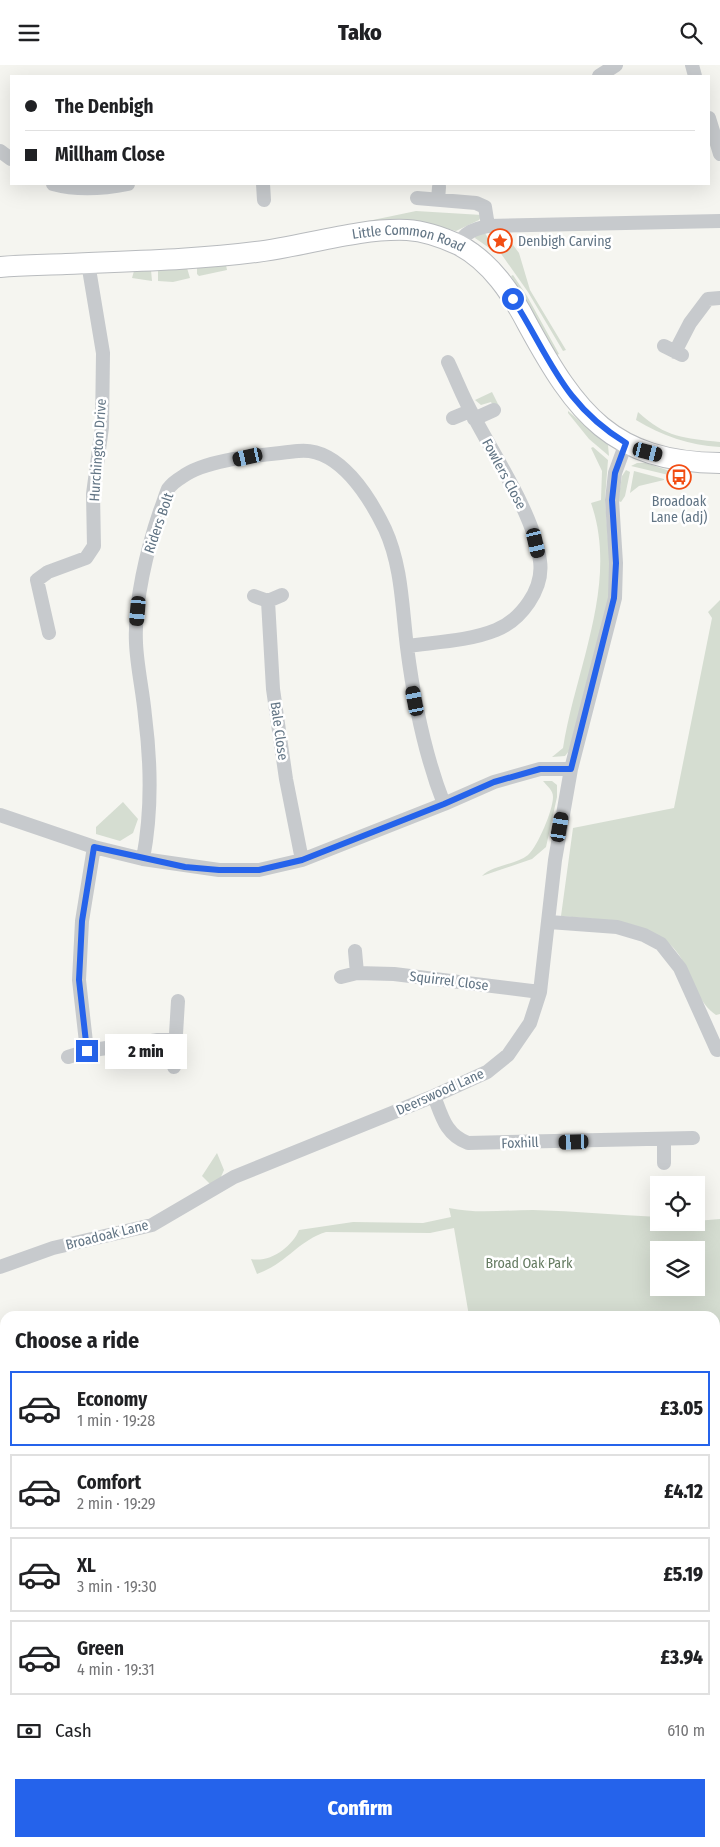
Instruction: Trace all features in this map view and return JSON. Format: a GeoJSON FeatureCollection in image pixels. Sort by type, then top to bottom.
{"type":"FeatureCollection","features":[{"type":"Feature","properties":{"kind":"highway","name":"Little Common Road"},"geometry":{"type":"LineString","coordinates":[[0,267],[173,260],[256,252],[381,231],[410,231],[431,235],[459,245],[481,260],[507,290],[562,384],[576,404],[593,420],[626,443],[648,452],[675,459],[720,463]]}},
{"type":"Feature","properties":{"kind":"street"},"geometry":{"type":"LineString","coordinates":[[601,75],[616,65]]}},
{"type":"Feature","properties":{"kind":"street"},"geometry":{"type":"LineString","coordinates":[[710,121],[720,154]]}},
{"type":"Feature","properties":{"kind":"street"},"geometry":{"type":"LineString","coordinates":[[58,185],[80,189],[105,189],[123,185]]}},
{"type":"Feature","properties":{"kind":"street"},"geometry":{"type":"LineString","coordinates":[[263,185],[264,200]]}},
{"type":"Feature","properties":{"kind":"street"},"geometry":{"type":"LineString","coordinates":[[416,198],[438,193],[476,203],[485,207],[488,226]]}},
{"type":"Feature","properties":{"kind":"street"},"geometry":{"type":"LineString","coordinates":[[459,245],[462,238],[475,229],[488,226],[720,221]]}},
{"type":"Feature","properties":{"kind":"street","name":"Hurchington Drive"},"geometry":{"type":"LineString","coordinates":[[49,633],[37,580],[48,572],[86,558],[94,546],[93,495],[102,427],[103,353],[88,263]]}},
{"type":"Feature","properties":{"kind":"street"},"geometry":{"type":"LineString","coordinates":[[674,351],[690,323],[708,299],[720,298]]}},
{"type":"Feature","properties":{"kind":"street","name":"Fowlers Close"},"geometry":{"type":"LineString","coordinates":[[407,646],[471,637],[497,630],[516,617],[533,596],[539,581],[541,562],[536,543],[517,495],[472,415],[448,362]]}},
{"type":"Feature","properties":{"kind":"street"},"geometry":{"type":"LineString","coordinates":[[453,418],[494,409]]}},
{"type":"Feature","properties":{"kind":"street"},"geometry":{"type":"LineString","coordinates":[[0,815],[94,847],[143,859],[219,870],[259,870],[302,860],[444,804],[494,782],[540,769],[571,769],[614,598],[616,563],[612,500],[615,473],[626,443]]}},
{"type":"Feature","properties":{"kind":"street","name":"Riders Bolt"},"geometry":{"type":"LineString","coordinates":[[143,859],[150,788],[146,718],[136,641],[143,574],[153,531],[168,489],[180,478],[194,469],[248,457],[309,449],[328,457],[343,469],[365,495],[386,530],[401,588],[412,687],[426,755],[444,804]]}},
{"type":"Feature","properties":{"kind":"street","name":"Bale Close"},"geometry":{"type":"LineString","coordinates":[[282,595],[261,599],[286,779],[302,860]]}},
{"type":"Feature","properties":{"kind":"street","name":"Deerswood Lane"},"geometry":{"type":"LineString","coordinates":[[234,1177],[434,1096],[487,1072],[508,1055],[530,1023],[540,992],[555,860],[571,769]]}},
{"type":"Feature","properties":{"kind":"street"},"geometry":{"type":"LineString","coordinates":[[87,1051],[79,980],[82,921],[94,847]]}},
{"type":"Feature","properties":{"kind":"street"},"geometry":{"type":"LineString","coordinates":[[549,922],[618,927],[644,935],[661,944],[680,968],[714,1025],[717,1050]]}},
{"type":"Feature","properties":{"kind":"street"},"geometry":{"type":"LineString","coordinates":[[355,951],[358,973]]}},
{"type":"Feature","properties":{"kind":"street","name":"Squirrel Close"},"geometry":{"type":"LineString","coordinates":[[341,977],[358,973],[394,974],[540,992]]}},
{"type":"Feature","properties":{"kind":"street"},"geometry":{"type":"LineString","coordinates":[[174,1067],[178,1001]]}},
{"type":"Feature","properties":{"kind":"street"},"geometry":{"type":"LineString","coordinates":[[68,1057],[87,1051],[158,1040],[177,1040]]}},
{"type":"Feature","properties":{"kind":"street","name":"Foxhill"},"geometry":{"type":"LineString","coordinates":[[434,1096],[448,1132],[468,1143],[693,1138]]}},
{"type":"Feature","properties":{"kind":"street"},"geometry":{"type":"LineString","coordinates":[[664,1139],[664,1163]]}},
{"type":"Feature","properties":{"kind":"street","name":"Broadoak Lane"},"geometry":{"type":"LineString","coordinates":[[0,1267],[53,1249],[152,1225],[234,1177]]}},
{"type":"Feature","properties":{"kind":"green space"},"geometry":{"type":"Polygon","coordinates":[[[416,211],[482,215],[479,220],[456,231],[433,225],[349,225],[416,211]]]}},
{"type":"Feature","properties":{"kind":"green space"},"geometry":{"type":"Polygon","coordinates":[[[485,233],[496,252],[475,238],[476,234],[485,233]]]}},
{"type":"Feature","properties":{"kind":"green space"},"geometry":{"type":"Polygon","coordinates":[[[504,233],[519,253],[530,290],[566,350],[563,351],[528,292],[489,234],[504,233]]]}},
{"type":"Feature","properties":{"kind":"green space"},"geometry":{"type":"Polygon","coordinates":[[[226,265],[227,270],[199,276],[197,274],[197,268],[226,265]]]}},
{"type":"Feature","properties":{"kind":"green space"},"geometry":{"type":"Polygon","coordinates":[[[187,268],[190,278],[173,282],[158,281],[158,270],[187,268]]]}},
{"type":"Feature","properties":{"kind":"green space"},"geometry":{"type":"Polygon","coordinates":[[[151,270],[152,281],[132,278],[134,271],[151,270]]]}},
{"type":"Feature","properties":{"kind":"green space"},"geometry":{"type":"Polygon","coordinates":[[[513,275],[527,296],[559,354],[557,355],[511,276],[513,275]]]}},
{"type":"Feature","properties":{"kind":"green space"},"geometry":{"type":"Polygon","coordinates":[[[492,392],[501,410],[496,411],[491,402],[481,405],[475,400],[492,392]]]}},
{"type":"Feature","properties":{"kind":"green space"},"geometry":{"type":"Polygon","coordinates":[[[568,411],[608,445],[609,456],[589,439],[568,411]]]}},
{"type":"Feature","properties":{"kind":"green space"},"geometry":{"type":"Polygon","coordinates":[[[638,412],[648,421],[667,432],[686,438],[720,442],[720,447],[686,442],[656,431],[636,420],[638,412]]]}},
{"type":"Feature","properties":{"kind":"green space"},"geometry":{"type":"Polygon","coordinates":[[[593,447],[608,460],[605,499],[610,565],[609,596],[569,751],[565,756],[552,757],[563,748],[598,594],[600,564],[598,533],[591,503],[601,500],[602,471],[591,448],[593,447]]]}},
{"type":"Feature","properties":{"kind":"green space"},"geometry":{"type":"Polygon","coordinates":[[[637,463],[646,463],[679,474],[677,477],[631,466],[637,463]]]}},
{"type":"Feature","properties":{"kind":"green space"},"geometry":{"type":"Polygon","coordinates":[[[626,470],[630,472],[625,496],[621,502],[618,501],[622,476],[626,470]]]}},
{"type":"Feature","properties":{"kind":"green space"},"geometry":{"type":"Polygon","coordinates":[[[634,471],[664,480],[639,486],[630,493],[634,471]]]}},
{"type":"Feature","properties":{"kind":"green space"},"geometry":{"type":"Polygon","coordinates":[[[720,600],[720,1014],[716,1015],[702,999],[676,951],[664,939],[633,925],[615,921],[561,916],[573,828],[674,808],[712,618],[708,612],[720,600]]]}},
{"type":"Feature","properties":{"kind":"green space"},"geometry":{"type":"Polygon","coordinates":[[[543,781],[552,781],[557,785],[557,797],[546,847],[532,859],[482,876],[492,869],[523,858],[528,855],[536,844],[548,819],[553,797],[551,790],[543,781]]]}},
{"type":"Feature","properties":{"kind":"green space"},"geometry":{"type":"Polygon","coordinates":[[[123,802],[138,819],[133,833],[120,841],[96,834],[96,827],[123,802]]]}},
{"type":"Feature","properties":{"kind":"green space"},"geometry":{"type":"Polygon","coordinates":[[[217,1153],[224,1170],[220,1179],[210,1184],[202,1176],[217,1153]]]}},
{"type":"Feature","properties":{"kind":"green space","name":"Broad Oak Park"},"geometry":{"type":"Polygon","coordinates":[[[449,1208],[470,1211],[533,1210],[650,1217],[650,1231],[705,1231],[705,1220],[720,1219],[720,1311],[468,1311],[454,1228],[430,1233],[326,1232],[308,1241],[267,1270],[257,1274],[251,1259],[266,1259],[280,1252],[286,1248],[299,1230],[353,1222],[423,1223],[451,1217],[449,1208]]]}},
{"type":"Feature","properties":{"kind":"place","name":"Denbigh Carving"},"geometry":{"type":"Point","coordinates":[500,241]}},
{"type":"Feature","properties":{"kind":"place","name":"Broadoak Lane (adj)"},"geometry":{"type":"Point","coordinates":[679,477]}},
{"type":"Feature","properties":{"kind":"route"},"geometry":{"type":"LineString","coordinates":[[87,1051],[79,980],[82,921],[94,847],[185,867],[219,870],[259,870],[302,860],[444,804],[494,782],[540,769],[571,769],[614,598],[616,563],[612,500],[615,473],[626,443],[593,420],[576,404],[548,361],[513,299]]}}]}
